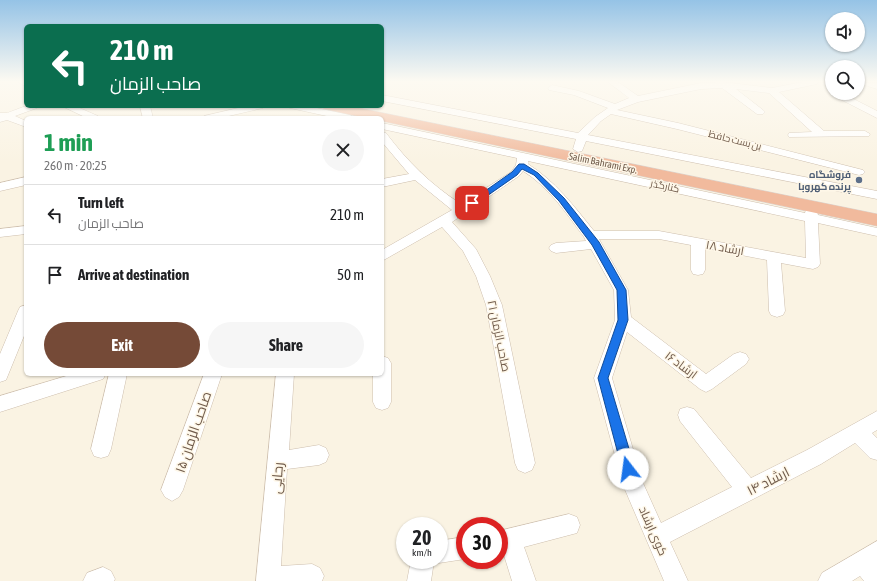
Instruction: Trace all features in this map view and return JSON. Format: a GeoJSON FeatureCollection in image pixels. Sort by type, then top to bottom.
{"type":"FeatureCollection","features":[{"type":"Feature","properties":{"kind":"highway","name":"Salim Bahrami Exp."},"geometry":{"type":"LineString","coordinates":[[388,109],[580,143],[877,209]]}},
{"type":"Feature","properties":{"kind":"highway","name":"Salim Bahrami Exp."},"geometry":{"type":"LineString","coordinates":[[333,113],[350,116]]}},
{"type":"Feature","properties":{"kind":"highway","name":"Salim Bahrami Exp."},"geometry":{"type":"LineString","coordinates":[[384,122],[488,140],[614,166],[812,212],[877,220]]}},
{"type":"Feature","properties":{"kind":"street"},"geometry":{"type":"LineString","coordinates":[[2,116],[24,109]]}},
{"type":"Feature","properties":{"kind":"street"},"geometry":{"type":"LineString","coordinates":[[75,109],[91,116]]}},
{"type":"Feature","properties":{"kind":"street"},"geometry":{"type":"LineString","coordinates":[[80,111],[84,109]]}},
{"type":"Feature","properties":{"kind":"street"},"geometry":{"type":"LineString","coordinates":[[216,111],[233,109]]}},
{"type":"Feature","properties":{"kind":"street"},"geometry":{"type":"LineString","coordinates":[[311,109],[343,116]]}},
{"type":"Feature","properties":{"kind":"street"},"geometry":{"type":"LineString","coordinates":[[431,109],[580,143],[877,195]]}},
{"type":"Feature","properties":{"kind":"street"},"geometry":{"type":"LineString","coordinates":[[580,143],[598,119],[613,109]]}},
{"type":"Feature","properties":{"kind":"street","name":"بن بست حافظ"},"geometry":{"type":"LineString","coordinates":[[613,109],[859,172]]}},
{"type":"Feature","properties":{"kind":"street"},"geometry":{"type":"LineString","coordinates":[[756,109],[760,112]]}},
{"type":"Feature","properties":{"kind":"street"},"geometry":{"type":"LineString","coordinates":[[793,109],[822,134]]}},
{"type":"Feature","properties":{"kind":"street"},"geometry":{"type":"LineString","coordinates":[[866,109],[877,115]]}},
{"type":"Feature","properties":{"kind":"street"},"geometry":{"type":"LineString","coordinates":[[2,116],[24,123]]}},
{"type":"Feature","properties":{"kind":"street","name":"کنارگذر"},"geometry":{"type":"LineString","coordinates":[[384,126],[522,160],[585,169],[812,212],[877,232]]}},
{"type":"Feature","properties":{"kind":"street"},"geometry":{"type":"LineString","coordinates":[[793,135],[865,134]]}},
{"type":"Feature","properties":{"kind":"street"},"geometry":{"type":"LineString","coordinates":[[384,253],[444,221],[515,174],[522,160],[488,140]]}},
{"type":"Feature","properties":{"kind":"street"},"geometry":{"type":"LineString","coordinates":[[384,142],[387,152],[418,176],[440,197],[461,210]]}},
{"type":"Feature","properties":{"kind":"street","name":"کوی ارشاد"},"geometry":{"type":"LineString","coordinates":[[522,160],[562,199],[593,240],[621,290],[623,320],[603,378],[633,484],[676,581]]}},
{"type":"Feature","properties":{"kind":"street"},"geometry":{"type":"LineString","coordinates":[[585,169],[614,166]]}},
{"type":"Feature","properties":{"kind":"street"},"geometry":{"type":"LineString","coordinates":[[384,183],[418,176]]}},
{"type":"Feature","properties":{"kind":"street"},"geometry":{"type":"LineString","coordinates":[[0,187],[24,181]]}},
{"type":"Feature","properties":{"kind":"street","name":"ارشاد ۱۸"},"geometry":{"type":"LineString","coordinates":[[556,248],[593,240],[659,235],[813,264],[812,212]]}},
{"type":"Feature","properties":{"kind":"street","name":"صاحب الزمان ۲۱"},"geometry":{"type":"LineString","coordinates":[[444,221],[469,249],[483,276],[494,305],[525,463]]}},
{"type":"Feature","properties":{"kind":"street"},"geometry":{"type":"LineString","coordinates":[[0,233],[24,230]]}},
{"type":"Feature","properties":{"kind":"street"},"geometry":{"type":"LineString","coordinates":[[698,243],[698,270]]}},
{"type":"Feature","properties":{"kind":"street"},"geometry":{"type":"LineString","coordinates":[[774,256],[777,310]]}},
{"type":"Feature","properties":{"kind":"street"},"geometry":{"type":"LineString","coordinates":[[0,375],[24,316]]}},
{"type":"Feature","properties":{"kind":"street","name":"ارشاد ۱۶"},"geometry":{"type":"LineString","coordinates":[[623,320],[706,384],[740,359]]}},
{"type":"Feature","properties":{"kind":"street"},"geometry":{"type":"LineString","coordinates":[[0,404],[91,376]]}},
{"type":"Feature","properties":{"kind":"street"},"geometry":{"type":"LineString","coordinates":[[101,449],[118,376]]}},
{"type":"Feature","properties":{"kind":"street","name":"صاحب الزمان ۱۵"},"geometry":{"type":"LineString","coordinates":[[172,490],[212,376]]}},
{"type":"Feature","properties":{"kind":"street","name":"رجایی"},"geometry":{"type":"LineString","coordinates":[[269,580],[285,376]]}},
{"type":"Feature","properties":{"kind":"street"},"geometry":{"type":"LineString","coordinates":[[382,376],[382,402]]}},
{"type":"Feature","properties":{"kind":"street"},"geometry":{"type":"LineString","coordinates":[[687,415],[748,491]]}},
{"type":"Feature","properties":{"kind":"street","name":"ارشاد ۱۴"},"geometry":{"type":"LineString","coordinates":[[656,537],[814,457],[877,420]]}},
{"type":"Feature","properties":{"kind":"street"},"geometry":{"type":"LineString","coordinates":[[856,432],[877,451]]}},
{"type":"Feature","properties":{"kind":"street"},"geometry":{"type":"LineString","coordinates":[[278,461],[320,455]]}},
{"type":"Feature","properties":{"kind":"street"},"geometry":{"type":"LineString","coordinates":[[508,541],[569,525]]}},
{"type":"Feature","properties":{"kind":"street"},"geometry":{"type":"LineString","coordinates":[[508,550],[524,581]]}},
{"type":"Feature","properties":{"kind":"street"},"geometry":{"type":"LineString","coordinates":[[830,581],[872,564]]}},
{"type":"Feature","properties":{"kind":"street"},"geometry":{"type":"LineString","coordinates":[[419,581],[421,569]]}},
{"type":"Feature","properties":{"kind":"street"},"geometry":{"type":"LineString","coordinates":[[269,580],[312,576]]}},
{"type":"Feature","properties":{"kind":"place","name":"فروشگاه پرنده کهروبا"},"geometry":{"type":"Point","coordinates":[859,180]}},
{"type":"Feature","properties":{"kind":"route"},"geometry":{"type":"LineString","coordinates":[[472,203],[515,174],[522,165],[548,184],[562,199],[596,244],[621,290],[623,320],[603,378],[628,469]]}}]}
